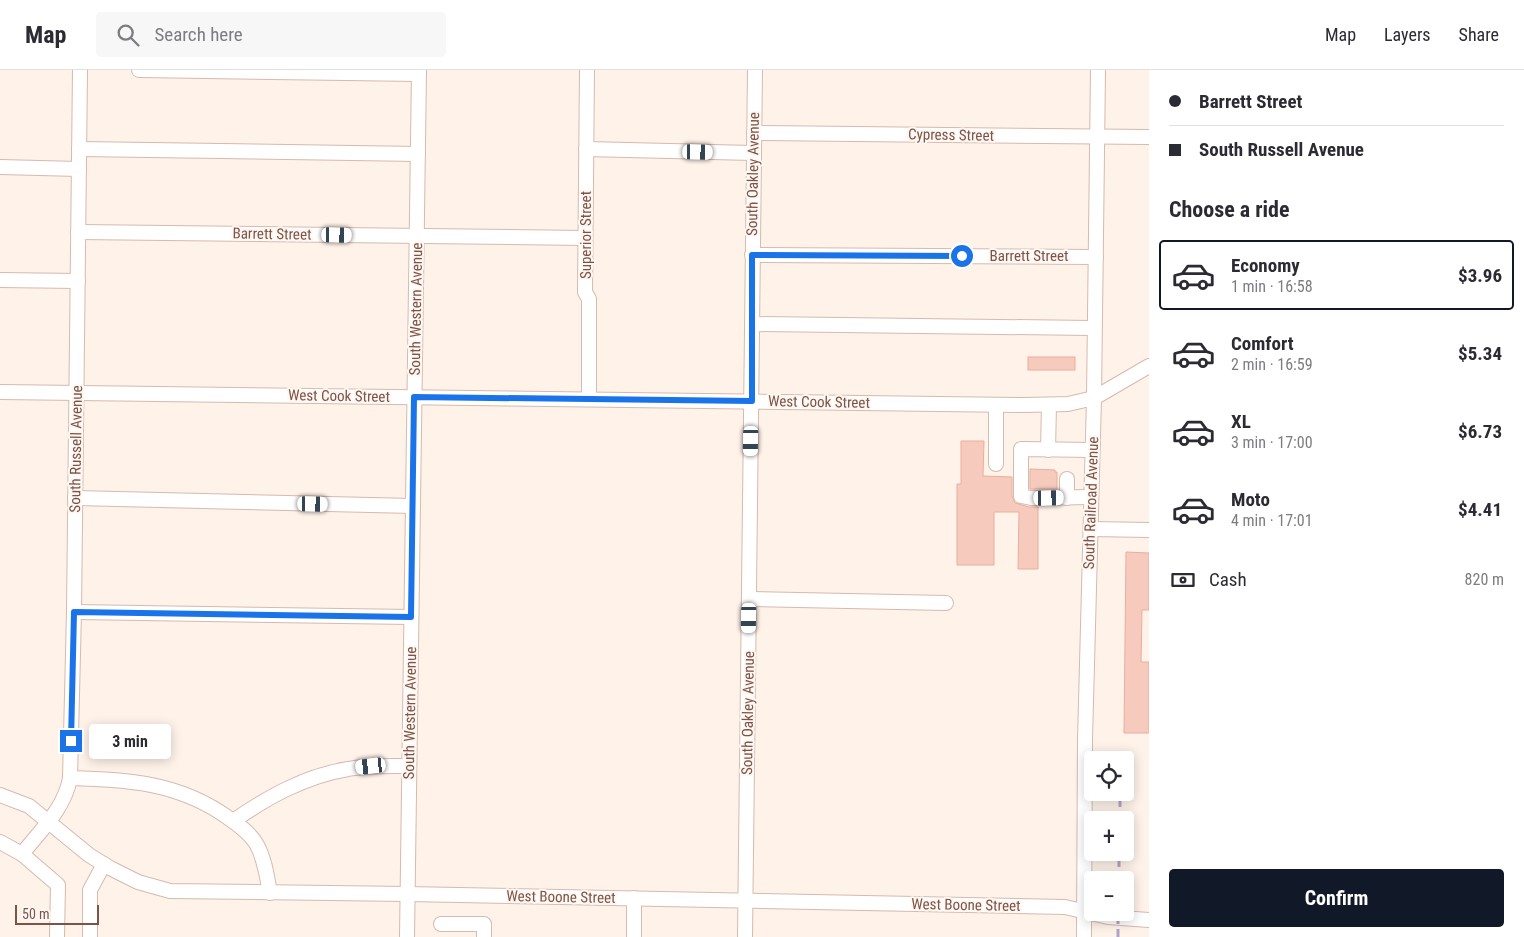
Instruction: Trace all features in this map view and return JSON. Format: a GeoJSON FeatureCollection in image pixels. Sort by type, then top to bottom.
{"type":"FeatureCollection","features":[{"type":"Feature","properties":{"kind":"street","name":"South Russell Avenue"},"geometry":{"type":"LineString","coordinates":[[22,854],[49,822],[64,799],[70,778],[74,612],[80,70]]}},
{"type":"Feature","properties":{"kind":"street"},"geometry":{"type":"LineString","coordinates":[[139,70],[419,72]]}},
{"type":"Feature","properties":{"kind":"street","name":"Superior Street"},"geometry":{"type":"LineString","coordinates":[[587,70],[586,292],[588,299],[589,399]]}},
{"type":"Feature","properties":{"kind":"street","name":"South Oakley Avenue"},"geometry":{"type":"LineString","coordinates":[[745,937],[755,70]]}},
{"type":"Feature","properties":{"kind":"street","name":"South Railroad Avenue"},"geometry":{"type":"LineString","coordinates":[[1084,871],[1085,730],[1094,398],[1098,70]]}},
{"type":"Feature","properties":{"kind":"street","name":"South Western Avenue"},"geometry":{"type":"LineString","coordinates":[[407,937],[419,72]]}},
{"type":"Feature","properties":{"kind":"street","name":"Cypress Street"},"geometry":{"type":"LineString","coordinates":[[754,133],[1149,137]]}},
{"type":"Feature","properties":{"kind":"street"},"geometry":{"type":"LineString","coordinates":[[79,150],[418,154]]}},
{"type":"Feature","properties":{"kind":"street"},"geometry":{"type":"LineString","coordinates":[[586,150],[753,153]]}},
{"type":"Feature","properties":{"kind":"street"},"geometry":{"type":"LineString","coordinates":[[0,168],[79,169]]}},
{"type":"Feature","properties":{"kind":"street","name":"Barrett Street"},"geometry":{"type":"LineString","coordinates":[[78,232],[586,238]]}},
{"type":"Feature","properties":{"kind":"street","name":"Barrett Street"},"geometry":{"type":"LineString","coordinates":[[752,255],[1096,257]]}},
{"type":"Feature","properties":{"kind":"street"},"geometry":{"type":"LineString","coordinates":[[0,280],[78,281]]}},
{"type":"Feature","properties":{"kind":"street"},"geometry":{"type":"LineString","coordinates":[[752,324],[1091,328]]}},
{"type":"Feature","properties":{"kind":"street","name":"West Cook Street"},"geometry":{"type":"LineString","coordinates":[[0,392],[1049,405],[1068,404],[1094,398],[1149,366]]}},
{"type":"Feature","properties":{"kind":"street"},"geometry":{"type":"LineString","coordinates":[[996,405],[996,464]]}},
{"type":"Feature","properties":{"kind":"street"},"geometry":{"type":"LineString","coordinates":[[1048,450],[1049,405]]}},
{"type":"Feature","properties":{"kind":"street"},"geometry":{"type":"LineString","coordinates":[[1091,497],[1031,498],[1021,496],[1021,449],[1092,450]]}},
{"type":"Feature","properties":{"kind":"street"},"geometry":{"type":"LineString","coordinates":[[1067,479],[1067,498]]}},
{"type":"Feature","properties":{"kind":"street"},"geometry":{"type":"LineString","coordinates":[[75,498],[413,506]]}},
{"type":"Feature","properties":{"kind":"street"},"geometry":{"type":"LineString","coordinates":[[1090,530],[1149,530]]}},
{"type":"Feature","properties":{"kind":"street"},"geometry":{"type":"LineString","coordinates":[[749,599],[946,603]]}},
{"type":"Feature","properties":{"kind":"street"},"geometry":{"type":"LineString","coordinates":[[74,612],[411,617]]}},
{"type":"Feature","properties":{"kind":"street"},"geometry":{"type":"LineString","coordinates":[[233,821],[288,787],[328,773],[348,768],[371,766],[409,766]]}},
{"type":"Feature","properties":{"kind":"street"},"geometry":{"type":"LineString","coordinates":[[70,778],[135,782],[168,788],[206,804],[248,833],[261,853],[270,893]]}},
{"type":"Feature","properties":{"kind":"street","name":"West Boone Street"},"geometry":{"type":"LineString","coordinates":[[0,795],[29,806],[89,855],[104,864],[138,882],[170,891],[1065,907],[1084,912]]}},
{"type":"Feature","properties":{"kind":"street"},"geometry":{"type":"LineString","coordinates":[[0,842],[22,854],[58,885],[57,937]]}},
{"type":"Feature","properties":{"kind":"street"},"geometry":{"type":"LineString","coordinates":[[90,937],[90,890],[104,864]]}},
{"type":"Feature","properties":{"kind":"street"},"geometry":{"type":"LineString","coordinates":[[634,898],[634,937]]}},
{"type":"Feature","properties":{"kind":"street","name":"West Boone Street"},"geometry":{"type":"LineString","coordinates":[[1134,919],[1149,920]]}},
{"type":"Feature","properties":{"kind":"street","name":"South Railroad Avenue"},"geometry":{"type":"LineString","coordinates":[[1084,921],[1084,937]]}},
{"type":"Feature","properties":{"kind":"street"},"geometry":{"type":"LineString","coordinates":[[442,924],[484,924],[484,937]]}},
{"type":"Feature","properties":{"kind":"building"},"geometry":{"type":"Polygon","coordinates":[[[1028,357],[1075,357],[1075,370],[1028,370],[1028,357]]]}},
{"type":"Feature","properties":{"kind":"building"},"geometry":{"type":"Polygon","coordinates":[[[961,441],[984,441],[983,476],[1012,477],[1012,496],[1015,503],[1029,507],[1038,507],[1038,569],[1018,569],[1019,512],[994,512],[994,565],[957,565],[957,484],[961,484],[961,441]]]}},
{"type":"Feature","properties":{"kind":"building"},"geometry":{"type":"Polygon","coordinates":[[[1030,469],[1055,470],[1057,472],[1057,489],[1030,489],[1030,469]]]}},
{"type":"Feature","properties":{"kind":"building"},"geometry":{"type":"Polygon","coordinates":[[[1126,552],[1149,553],[1149,610],[1142,610],[1141,662],[1149,662],[1149,733],[1124,733],[1126,552]]]}},
{"type":"Feature","properties":{"kind":"railway"},"geometry":{"type":"LineString","coordinates":[[1120,801],[1120,811]]}},
{"type":"Feature","properties":{"kind":"railway"},"geometry":{"type":"LineString","coordinates":[[1119,861],[1119,871]]}},
{"type":"Feature","properties":{"kind":"railway"},"geometry":{"type":"LineString","coordinates":[[1118,921],[1118,937]]}},
{"type":"Feature","properties":{"kind":"route"},"geometry":{"type":"LineString","coordinates":[[71,741],[74,612],[411,617],[414,397],[752,401],[752,255],[962,256]]}}]}
